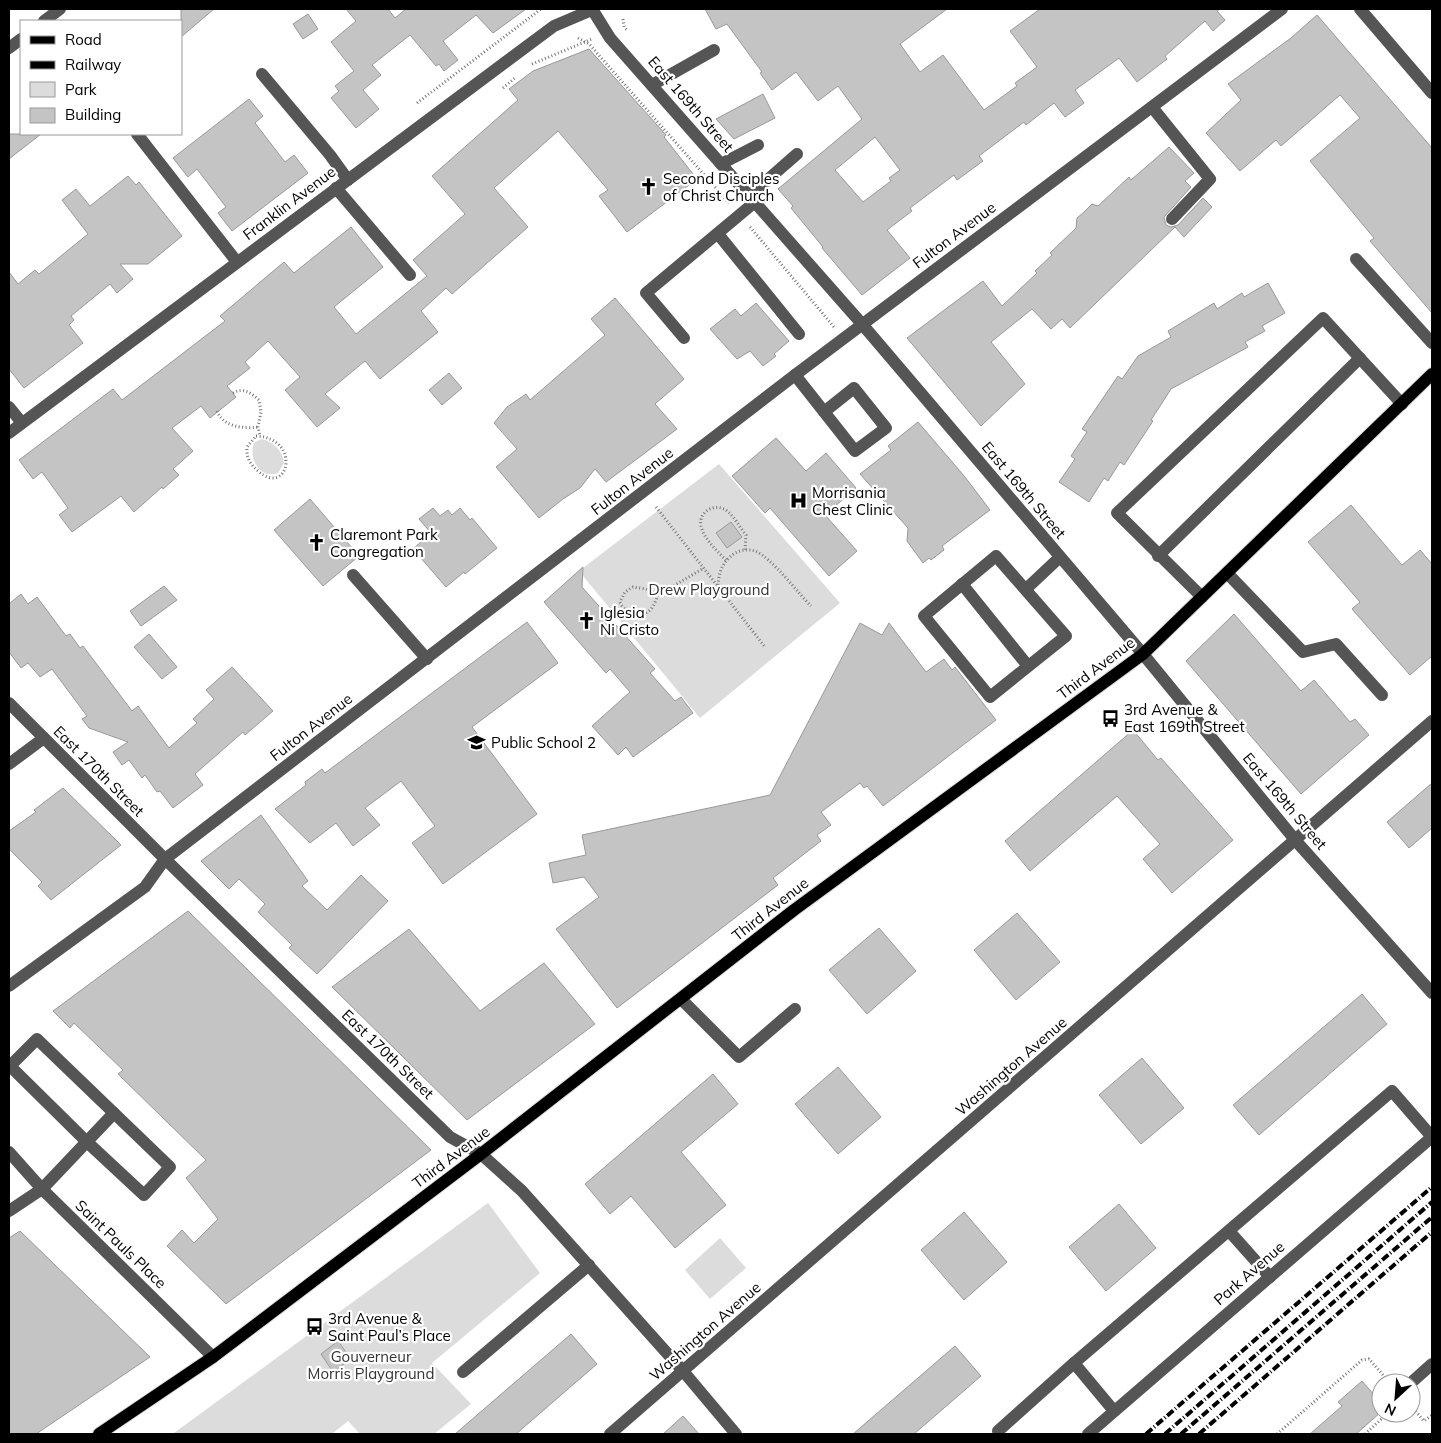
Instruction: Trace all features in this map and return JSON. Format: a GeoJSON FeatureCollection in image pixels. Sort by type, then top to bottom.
{"type":"FeatureCollection","features":[{"type":"Feature","properties":{"kind":"main road","name":"Third Avenue"},"geometry":{"type":"LineString","coordinates":[[99,1434],[213,1357],[481,1154],[794,910],[1142,654],[1432,374]]}},
{"type":"Feature","properties":{"kind":"street"},"geometry":{"type":"LineString","coordinates":[[45,20],[60,9]]}},
{"type":"Feature","properties":{"kind":"street","name":"East 169th Street"},"geometry":{"type":"LineString","coordinates":[[593,9],[610,38],[862,324],[1142,654],[1296,841],[1432,993]]}},
{"type":"Feature","properties":{"kind":"street","name":"Franklin Avenue"},"geometry":{"type":"LineString","coordinates":[[9,433],[554,26],[593,9]]}},
{"type":"Feature","properties":{"kind":"street","name":"Fulton Avenue"},"geometry":{"type":"LineString","coordinates":[[9,986],[145,887],[166,859],[795,375],[1282,9]]}},
{"type":"Feature","properties":{"kind":"street"},"geometry":{"type":"LineString","coordinates":[[1360,9],[1432,93]]}},
{"type":"Feature","properties":{"kind":"street"},"geometry":{"type":"LineString","coordinates":[[9,48],[20,40]]}},
{"type":"Feature","properties":{"kind":"street"},"geometry":{"type":"LineString","coordinates":[[652,85],[714,50]]}},
{"type":"Feature","properties":{"kind":"street"},"geometry":{"type":"LineString","coordinates":[[262,74],[330,155],[348,180]]}},
{"type":"Feature","properties":{"kind":"street"},"geometry":{"type":"LineString","coordinates":[[1152,107],[1210,179],[1172,219]]}},
{"type":"Feature","properties":{"kind":"street"},"geometry":{"type":"LineString","coordinates":[[138,135],[238,262]]}},
{"type":"Feature","properties":{"kind":"street"},"geometry":{"type":"LineString","coordinates":[[721,164],[758,145]]}},
{"type":"Feature","properties":{"kind":"street"},"geometry":{"type":"LineString","coordinates":[[684,338],[646,293],[740,215],[752,199],[797,154]]}},
{"type":"Feature","properties":{"kind":"street"},"geometry":{"type":"LineString","coordinates":[[336,188],[410,275]]}},
{"type":"Feature","properties":{"kind":"street"},"geometry":{"type":"LineString","coordinates":[[718,234],[799,334]]}},
{"type":"Feature","properties":{"kind":"street"},"geometry":{"type":"LineString","coordinates":[[1356,259],[1432,343]]}},
{"type":"Feature","properties":{"kind":"street"},"geometry":{"type":"LineString","coordinates":[[1202,597],[1158,556],[1117,513],[1322,318],[1402,404]]}},
{"type":"Feature","properties":{"kind":"street"},"geometry":{"type":"LineString","coordinates":[[1158,556],[1360,358]]}},
{"type":"Feature","properties":{"kind":"street"},"geometry":{"type":"LineString","coordinates":[[795,375],[824,412],[855,450],[886,428],[854,388],[824,412]]}},
{"type":"Feature","properties":{"kind":"street"},"geometry":{"type":"LineString","coordinates":[[9,407],[22,423]]}},
{"type":"Feature","properties":{"kind":"street"},"geometry":{"type":"LineString","coordinates":[[996,556],[1026,589],[1066,636],[990,697],[924,616],[996,556]]}},
{"type":"Feature","properties":{"kind":"street"},"geometry":{"type":"LineString","coordinates":[[1026,589],[1060,558]]}},
{"type":"Feature","properties":{"kind":"street"},"geometry":{"type":"LineString","coordinates":[[1227,573],[1303,652],[1336,644],[1382,695]]}},
{"type":"Feature","properties":{"kind":"street"},"geometry":{"type":"LineString","coordinates":[[353,575],[427,659]]}},
{"type":"Feature","properties":{"kind":"street"},"geometry":{"type":"LineString","coordinates":[[962,584],[1028,666]]}},
{"type":"Feature","properties":{"kind":"street","name":"East 170th Street"},"geometry":{"type":"LineString","coordinates":[[9,704],[450,1137],[481,1154],[522,1191],[683,1371],[736,1434]]}},
{"type":"Feature","properties":{"kind":"street","name":"Washington Avenue"},"geometry":{"type":"LineString","coordinates":[[610,1434],[1296,841],[1432,721]]}},
{"type":"Feature","properties":{"kind":"street"},"geometry":{"type":"LineString","coordinates":[[9,764],[44,738]]}},
{"type":"Feature","properties":{"kind":"street"},"geometry":{"type":"LineString","coordinates":[[681,999],[739,1056],[794,1009]]}},
{"type":"Feature","properties":{"kind":"street"},"geometry":{"type":"LineString","coordinates":[[37,1039],[170,1167],[144,1195],[87,1142],[10,1066],[37,1039]]}},
{"type":"Feature","properties":{"kind":"street"},"geometry":{"type":"LineString","coordinates":[[998,1431],[1074,1363],[1392,1091],[1432,1137]]}},
{"type":"Feature","properties":{"kind":"street"},"geometry":{"type":"LineString","coordinates":[[9,1210],[42,1189],[114,1113]]}},
{"type":"Feature","properties":{"kind":"street","name":"Park Avenue"},"geometry":{"type":"LineString","coordinates":[[1088,1434],[1432,1137]]}},
{"type":"Feature","properties":{"kind":"street","name":"Saint Pauls Place"},"geometry":{"type":"LineString","coordinates":[[9,1152],[42,1189],[213,1357]]}},
{"type":"Feature","properties":{"kind":"street"},"geometry":{"type":"LineString","coordinates":[[1229,1231],[1270,1277]]}},
{"type":"Feature","properties":{"kind":"street"},"geometry":{"type":"LineString","coordinates":[[463,1372],[589,1266]]}},
{"type":"Feature","properties":{"kind":"street"},"geometry":{"type":"LineString","coordinates":[[1074,1363],[1114,1412]]}},
{"type":"Feature","properties":{"kind":"street"},"geometry":{"type":"LineString","coordinates":[[1421,1374],[1432,1364]]}},
{"type":"Feature","properties":{"kind":"path"},"geometry":{"type":"LineString","coordinates":[[417,103],[541,9]]}},
{"type":"Feature","properties":{"kind":"path"},"geometry":{"type":"LineString","coordinates":[[578,38],[589,44],[740,215],[836,330]]}},
{"type":"Feature","properties":{"kind":"path"},"geometry":{"type":"LineString","coordinates":[[531,64],[592,39]]}},
{"type":"Feature","properties":{"kind":"path"},"geometry":{"type":"LineString","coordinates":[[503,88],[517,76]]}},
{"type":"Feature","properties":{"kind":"path"},"geometry":{"type":"LineString","coordinates":[[233,393],[238,390],[245,391],[253,394],[259,400],[258,427],[260,436]]}},
{"type":"Feature","properties":{"kind":"path"},"geometry":{"type":"LineString","coordinates":[[217,412],[222,419],[236,426],[258,427]]}},
{"type":"Feature","properties":{"kind":"path"},"geometry":{"type":"LineString","coordinates":[[256,436],[260,436],[274,441],[280,446],[287,458],[287,466],[277,478],[262,474],[250,462],[247,447],[256,436]]}},
{"type":"Feature","properties":{"kind":"path"},"geometry":{"type":"LineString","coordinates":[[726,560],[713,546],[701,526],[703,516],[712,507],[718,506],[727,511],[734,519],[746,535],[745,550]]}},
{"type":"Feature","properties":{"kind":"path"},"geometry":{"type":"LineString","coordinates":[[656,507],[765,647]]}},
{"type":"Feature","properties":{"kind":"path"},"geometry":{"type":"LineString","coordinates":[[718,586],[718,574],[726,560],[734,553],[745,550],[755,551],[766,557],[811,606]]}},
{"type":"Feature","properties":{"kind":"path"},"geometry":{"type":"LineString","coordinates":[[658,595],[646,589],[633,587],[625,592],[620,602],[622,608],[629,614],[642,614],[650,610],[658,595],[704,568]]}},
{"type":"Feature","properties":{"kind":"path"},"geometry":{"type":"LineString","coordinates":[[1277,1434],[1362,1360],[1369,1359],[1381,1373]]}},
{"type":"Feature","properties":{"kind":"path"},"geometry":{"type":"LineString","coordinates":[[1421,1418],[1424,1421],[1432,1415]]}},
{"type":"Feature","properties":{"kind":"path"},"geometry":{"type":"LineString","coordinates":[[1365,1434],[1377,1423]]}},
{"type":"Feature","properties":{"kind":"green space"},"geometry":{"type":"Polygon","coordinates":[[[261,439],[273,444],[281,454],[284,463],[278,473],[272,474],[261,471],[254,461],[254,443],[261,439]]]}},
{"type":"Feature","properties":{"kind":"green space","name":"Drew Playground"},"geometry":{"type":"Polygon","coordinates":[[[719,464],[840,603],[700,718],[579,571],[719,464]]]}},
{"type":"Feature","properties":{"kind":"green space","name":"Gouverneur Morris Playground"},"geometry":{"type":"Polygon","coordinates":[[[488,1203],[540,1273],[432,1363],[471,1404],[434,1434],[360,1434],[348,1421],[332,1434],[174,1433],[488,1203]]]}},
{"type":"Feature","properties":{"kind":"green space"},"geometry":{"type":"Polygon","coordinates":[[[720,1238],[746,1268],[710,1299],[685,1270],[720,1238]]]}},
{"type":"Feature","properties":{"kind":"building"},"geometry":{"type":"Polygon","coordinates":[[[181,9],[214,9],[182,36],[181,9]]]}},
{"type":"Feature","properties":{"kind":"building"},"geometry":{"type":"Polygon","coordinates":[[[346,9],[388,9],[395,18],[406,9],[526,9],[493,33],[476,15],[443,41],[458,60],[444,71],[439,64],[436,66],[410,35],[372,65],[381,75],[363,90],[379,109],[356,128],[331,98],[339,91],[335,86],[354,71],[331,42],[356,21],[346,9]]]}},
{"type":"Feature","properties":{"kind":"building"},"geometry":{"type":"Polygon","coordinates":[[[705,9],[947,9],[900,44],[920,72],[943,55],[984,110],[1017,86],[1015,83],[1037,67],[1010,31],[1040,9],[1220,9],[1217,11],[1225,20],[1213,31],[1205,21],[1165,56],[1167,59],[1137,82],[1119,58],[1075,90],[1084,103],[1065,117],[1054,103],[1026,125],[1024,122],[979,156],[983,161],[957,180],[954,175],[910,208],[912,211],[887,230],[910,258],[862,295],[822,248],[791,208],[793,206],[778,189],[862,119],[838,86],[818,101],[796,72],[772,90],[760,73],[762,72],[727,24],[716,29],[705,9]],[[875,137],[835,170],[863,202],[891,181],[889,178],[900,170],[875,137]]]}},
{"type":"Feature","properties":{"kind":"building"},"geometry":{"type":"Polygon","coordinates":[[[308,14],[318,29],[303,39],[293,24],[308,14]]]}},
{"type":"Feature","properties":{"kind":"building"},"geometry":{"type":"Polygon","coordinates":[[[1317,15],[1432,148],[1432,313],[1370,241],[1374,238],[1310,161],[1360,118],[1340,95],[1281,146],[1276,140],[1240,171],[1206,133],[1241,100],[1228,84],[1291,38],[1317,15]]]}},
{"type":"Feature","properties":{"kind":"building"},"geometry":{"type":"Polygon","coordinates":[[[589,49],[666,135],[664,137],[697,179],[627,232],[599,196],[608,190],[558,131],[494,188],[528,227],[452,294],[446,288],[421,311],[438,332],[380,379],[365,361],[325,394],[340,408],[317,427],[285,390],[300,377],[268,341],[245,362],[250,368],[227,386],[236,397],[210,418],[201,406],[172,428],[193,451],[173,469],[179,475],[163,489],[162,487],[134,512],[121,496],[72,532],[59,515],[68,508],[42,472],[33,479],[19,460],[113,389],[122,400],[225,321],[220,316],[284,262],[294,273],[351,227],[383,267],[334,307],[356,334],[427,276],[413,260],[465,214],[432,176],[518,100],[509,89],[533,71],[589,49]]]}},
{"type":"Feature","properties":{"kind":"building"},"geometry":{"type":"Polygon","coordinates":[[[763,94],[775,118],[734,139],[716,119],[763,94]]]}},
{"type":"Feature","properties":{"kind":"building"},"geometry":{"type":"Polygon","coordinates":[[[249,99],[263,116],[255,123],[285,162],[294,155],[308,173],[232,231],[218,213],[226,207],[197,169],[188,177],[173,158],[249,99]]]}},
{"type":"Feature","properties":{"kind":"building"},"geometry":{"type":"Polygon","coordinates":[[[9,134],[40,135],[9,159],[9,134]]]}},
{"type":"Feature","properties":{"kind":"building"},"geometry":{"type":"Polygon","coordinates":[[[1169,147],[1194,173],[1185,181],[1191,187],[1164,217],[1166,225],[1171,227],[1178,225],[1203,198],[1212,207],[1184,237],[1175,227],[1070,328],[1062,319],[1051,329],[1032,309],[991,342],[1025,384],[981,426],[907,338],[983,281],[1002,306],[1037,273],[1035,271],[1052,255],[1050,253],[1076,228],[1077,218],[1092,204],[1098,206],[1129,177],[1131,180],[1169,147]]]}},
{"type":"Feature","properties":{"kind":"building"},"geometry":{"type":"Polygon","coordinates":[[[128,176],[136,185],[139,182],[182,236],[148,264],[120,264],[133,279],[117,293],[110,284],[71,316],[74,320],[69,325],[83,343],[24,388],[9,369],[9,272],[18,284],[35,270],[39,274],[88,234],[62,200],[76,189],[90,206],[128,176]]]}},
{"type":"Feature","properties":{"kind":"building"},"geometry":{"type":"Polygon","coordinates":[[[1268,283],[1285,313],[1262,326],[1265,331],[1245,342],[1248,347],[1171,389],[1151,420],[1153,421],[1124,465],[1120,462],[1108,481],[1104,478],[1089,502],[1059,482],[1075,459],[1071,456],[1087,432],[1082,429],[1118,376],[1122,379],[1138,356],[1171,337],[1168,331],[1214,303],[1217,309],[1242,293],[1244,297],[1268,283]]]}},
{"type":"Feature","properties":{"kind":"building"},"geometry":{"type":"Polygon","coordinates":[[[615,298],[684,379],[655,404],[677,429],[606,482],[595,469],[580,488],[539,518],[496,467],[517,449],[494,423],[507,407],[526,394],[530,400],[605,335],[591,319],[615,298]]]}},
{"type":"Feature","properties":{"kind":"building"},"geometry":{"type":"Polygon","coordinates":[[[756,303],[789,341],[774,354],[776,356],[763,366],[750,351],[737,359],[710,329],[735,309],[741,316],[756,303]]]}},
{"type":"Feature","properties":{"kind":"building"},"geometry":{"type":"Polygon","coordinates":[[[449,373],[462,388],[442,405],[429,390],[449,373]]]}},
{"type":"Feature","properties":{"kind":"building"},"geometry":{"type":"Polygon","coordinates":[[[918,422],[965,477],[990,510],[942,546],[944,550],[931,560],[929,558],[923,563],[907,541],[908,528],[860,474],[891,450],[888,446],[918,422]]]}},
{"type":"Feature","properties":{"kind":"building","name":"Morrisania Chest Clinic"},"geometry":{"type":"Polygon","coordinates":[[[776,438],[806,471],[826,453],[856,488],[825,515],[857,551],[829,576],[770,508],[765,513],[732,476],[776,438]]]}},
{"type":"Feature","properties":{"kind":"building","name":"Claremont Park Congregation"},"geometry":{"type":"Polygon","coordinates":[[[310,499],[359,556],[323,586],[274,530],[310,499]]]}},
{"type":"Feature","properties":{"kind":"building"},"geometry":{"type":"Polygon","coordinates":[[[1351,505],[1402,565],[1420,550],[1432,564],[1432,656],[1410,675],[1352,609],[1360,602],[1308,542],[1351,505]]]}},
{"type":"Feature","properties":{"kind":"building"},"geometry":{"type":"Polygon","coordinates":[[[433,508],[440,516],[448,510],[452,515],[460,508],[470,520],[472,518],[497,548],[446,587],[413,549],[431,533],[419,519],[433,508]]]}},
{"type":"Feature","properties":{"kind":"building"},"geometry":{"type":"Polygon","coordinates":[[[731,522],[742,537],[727,548],[716,533],[731,522]]]}},
{"type":"Feature","properties":{"kind":"building"},"geometry":{"type":"Polygon","coordinates":[[[583,567],[582,587],[655,669],[650,673],[675,701],[681,697],[693,713],[633,757],[626,747],[618,755],[592,726],[630,692],[610,669],[606,673],[544,602],[583,567]]]}},
{"type":"Feature","properties":{"kind":"building"},"geometry":{"type":"Polygon","coordinates":[[[164,586],[177,600],[141,626],[130,611],[164,586]]]}},
{"type":"Feature","properties":{"kind":"building"},"geometry":{"type":"Polygon","coordinates":[[[21,594],[28,604],[37,597],[66,636],[70,634],[80,648],[83,646],[132,711],[138,706],[169,748],[197,723],[193,719],[214,699],[206,690],[232,667],[273,711],[245,735],[243,732],[195,774],[203,785],[173,808],[160,791],[157,792],[145,775],[142,778],[129,760],[122,765],[113,752],[128,742],[89,728],[82,719],[87,716],[52,669],[40,677],[28,663],[21,668],[9,652],[9,604],[21,594]]]}},
{"type":"Feature","properties":{"kind":"building"},"geometry":{"type":"Polygon","coordinates":[[[1234,614],[1301,691],[1314,680],[1350,722],[1355,719],[1369,735],[1301,794],[1186,661],[1234,614]]]}},
{"type":"Feature","properties":{"kind":"building"},"geometry":{"type":"Polygon","coordinates":[[[527,622],[558,663],[472,727],[537,814],[443,884],[412,843],[435,826],[401,781],[365,808],[380,825],[353,846],[336,823],[310,843],[275,809],[306,785],[305,782],[322,769],[325,773],[527,622]]]}},
{"type":"Feature","properties":{"kind":"building"},"geometry":{"type":"Polygon","coordinates":[[[860,623],[882,635],[889,623],[926,672],[944,659],[952,670],[955,667],[996,720],[883,806],[867,786],[864,788],[860,783],[821,812],[831,825],[817,835],[821,841],[773,878],[778,885],[617,1008],[556,929],[599,897],[584,877],[553,883],[549,863],[586,855],[582,835],[770,795],[860,623]]]}},
{"type":"Feature","properties":{"kind":"building"},"geometry":{"type":"Polygon","coordinates":[[[149,634],[177,667],[162,679],[134,647],[149,634]]]}},
{"type":"Feature","properties":{"kind":"building"},"geometry":{"type":"Polygon","coordinates":[[[1133,730],[1158,760],[1161,758],[1233,840],[1172,893],[1143,859],[1160,844],[1117,796],[1030,871],[1005,841],[1133,730]]]}},
{"type":"Feature","properties":{"kind":"building"},"geometry":{"type":"Polygon","coordinates":[[[1432,783],[1432,828],[1409,848],[1387,822],[1432,783]]]}},
{"type":"Feature","properties":{"kind":"building"},"geometry":{"type":"Polygon","coordinates":[[[63,788],[121,845],[51,900],[38,886],[42,882],[9,849],[9,831],[36,812],[34,810],[63,788]]]}},
{"type":"Feature","properties":{"kind":"building"},"geometry":{"type":"Polygon","coordinates":[[[261,815],[308,881],[302,886],[327,910],[361,875],[388,901],[317,974],[289,948],[292,945],[258,912],[265,904],[239,879],[229,889],[201,861],[261,815]]]}},
{"type":"Feature","properties":{"kind":"building"},"geometry":{"type":"Polygon","coordinates":[[[188,911],[431,1150],[226,1304],[167,1246],[182,1230],[194,1243],[218,1219],[186,1178],[206,1160],[118,1074],[123,1070],[74,1023],[70,1028],[53,1011],[188,911]]]}},
{"type":"Feature","properties":{"kind":"building"},"geometry":{"type":"Polygon","coordinates":[[[1017,913],[1060,962],[1016,1000],[974,950],[1017,913]]]}},
{"type":"Feature","properties":{"kind":"building"},"geometry":{"type":"Polygon","coordinates":[[[879,928],[916,971],[867,1014],[829,970],[879,928]]]}},
{"type":"Feature","properties":{"kind":"building"},"geometry":{"type":"Polygon","coordinates":[[[409,929],[480,1011],[544,963],[595,1024],[467,1120],[332,987],[409,929]]]}},
{"type":"Feature","properties":{"kind":"building"},"geometry":{"type":"Polygon","coordinates":[[[1362,994],[1387,1024],[1259,1135],[1233,1105],[1362,994]]]}},
{"type":"Feature","properties":{"kind":"building"},"geometry":{"type":"Polygon","coordinates":[[[1142,1058],[1184,1108],[1141,1144],[1099,1095],[1142,1058]]]}},
{"type":"Feature","properties":{"kind":"building"},"geometry":{"type":"Polygon","coordinates":[[[838,1067],[881,1117],[838,1154],[795,1104],[838,1067]]]}},
{"type":"Feature","properties":{"kind":"building"},"geometry":{"type":"Polygon","coordinates":[[[713,1074],[738,1104],[681,1152],[726,1205],[675,1248],[631,1196],[610,1214],[585,1184],[713,1074]]]}},
{"type":"Feature","properties":{"kind":"building"},"geometry":{"type":"Polygon","coordinates":[[[1119,1204],[1156,1248],[1106,1291],[1069,1247],[1119,1204]]]}},
{"type":"Feature","properties":{"kind":"building"},"geometry":{"type":"Polygon","coordinates":[[[964,1212],[1007,1262],[964,1300],[921,1250],[964,1212]]]}},
{"type":"Feature","properties":{"kind":"building"},"geometry":{"type":"Polygon","coordinates":[[[20,1231],[150,1357],[36,1434],[9,1434],[9,1238],[20,1231]]]}},
{"type":"Feature","properties":{"kind":"building"},"geometry":{"type":"Polygon","coordinates":[[[571,1334],[597,1364],[516,1434],[455,1434],[571,1334]]]}},
{"type":"Feature","properties":{"kind":"building"},"geometry":{"type":"Polygon","coordinates":[[[338,1341],[351,1359],[333,1372],[321,1354],[338,1341]]]}},
{"type":"Feature","properties":{"kind":"building"},"geometry":{"type":"Polygon","coordinates":[[[955,1346],[981,1376],[914,1434],[853,1434],[955,1346]]]}},
{"type":"Feature","properties":{"kind":"building"},"geometry":{"type":"Polygon","coordinates":[[[1362,1381],[1371,1391],[1371,1421],[1356,1434],[1310,1434],[1342,1406],[1338,1402],[1362,1381]]]}},
{"type":"Feature","properties":{"kind":"building"},"geometry":{"type":"Polygon","coordinates":[[[683,1416],[699,1434],[663,1434],[683,1416]]]}},
{"type":"Feature","properties":{"kind":"railway"},"geometry":{"type":"LineString","coordinates":[[1146,1434],[1432,1187]]}},
{"type":"Feature","properties":{"kind":"railway"},"geometry":{"type":"LineString","coordinates":[[1165,1434],[1432,1202]]}},
{"type":"Feature","properties":{"kind":"railway"},"geometry":{"type":"LineString","coordinates":[[1181,1434],[1432,1217]]}},
{"type":"Feature","properties":{"kind":"railway"},"geometry":{"type":"LineString","coordinates":[[1199,1434],[1432,1232]]}},
{"type":"Feature","properties":{"kind":"place","name":"Second Disciples of Christ Church"},"geometry":{"type":"Point","coordinates":[649,187]}},
{"type":"Feature","properties":{"kind":"place","name":"Morrisania Chest Clinic"},"geometry":{"type":"Point","coordinates":[798,501]}},
{"type":"Feature","properties":{"kind":"place","name":"Claremont Park Congregation"},"geometry":{"type":"Point","coordinates":[316,543]}},
{"type":"Feature","properties":{"kind":"place","name":"Iglesia Ni Cristo"},"geometry":{"type":"Point","coordinates":[586,621]}},
{"type":"Feature","properties":{"kind":"place","name":"3rd Avenue & East 169th Street"},"geometry":{"type":"Point","coordinates":[1110,718]}},
{"type":"Feature","properties":{"kind":"place","name":"Public School 2"},"geometry":{"type":"Point","coordinates":[477,742]}},
{"type":"Feature","properties":{"kind":"place","name":"3rd Avenue & Saint Paul’s Place"},"geometry":{"type":"Point","coordinates":[314,1327]}}]}
